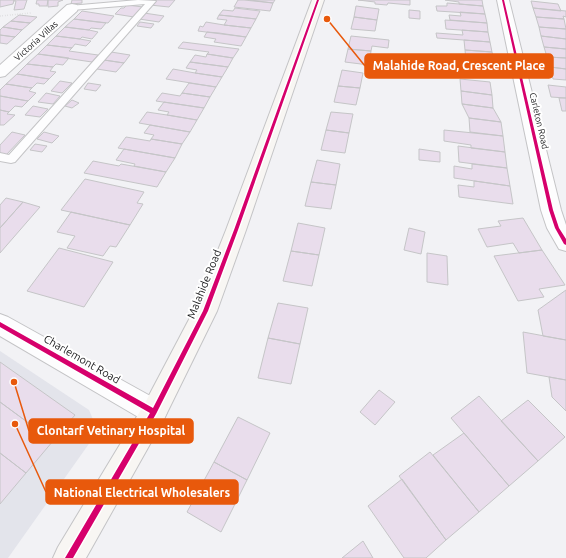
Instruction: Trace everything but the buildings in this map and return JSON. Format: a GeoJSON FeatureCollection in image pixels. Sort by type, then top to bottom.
{"type":"FeatureCollection","features":[{"type":"Feature","properties":{"kind":"main road","name":"Malahide Road"},"geometry":{"type":"LineString","coordinates":[[69,558],[154,412],[205,311],[236,230],[318,0]]}},
{"type":"Feature","properties":{"kind":"street","name":"Carleton Road"},"geometry":{"type":"LineString","coordinates":[[503,0],[551,210],[557,228],[566,243]]}},
{"type":"Feature","properties":{"kind":"street","name":"Victoria Villas"},"geometry":{"type":"LineString","coordinates":[[0,73],[72,8]]}},
{"type":"Feature","properties":{"kind":"street","name":"Charlemont Road"},"geometry":{"type":"LineString","coordinates":[[0,324],[154,412]]}},
{"type":"Feature","properties":{"kind":"lane"},"geometry":{"type":"LineString","coordinates":[[0,157],[11,159],[152,1],[72,8]]}},
{"type":"Feature","properties":{"kind":"shaded area"},"geometry":{"type":"Polygon","coordinates":[[[0,351],[89,410],[98,431],[8,558],[0,558],[0,351]]]}},
{"type":"Feature","properties":{"kind":"cycle path"},"geometry":{"type":"LineString","coordinates":[[69,558],[154,412],[205,311],[236,230],[318,0]]}},
{"type":"Feature","properties":{"kind":"cycle path"},"geometry":{"type":"LineString","coordinates":[[503,0],[551,210],[557,228],[566,243]]}},
{"type":"Feature","properties":{"kind":"cycle path"},"geometry":{"type":"LineString","coordinates":[[0,324],[154,412]]}},
{"type":"Feature","properties":{"kind":"place","name":"Malahide Road, Crescent Place"},"geometry":{"type":"Point","coordinates":[327,19]}},
{"type":"Feature","properties":{"kind":"place","name":"Clontarf Vetinary Hospital"},"geometry":{"type":"Point","coordinates":[14,382]}},
{"type":"Feature","properties":{"kind":"place","name":"National Electrical Wholesalers"},"geometry":{"type":"Point","coordinates":[15,424]}}]}
